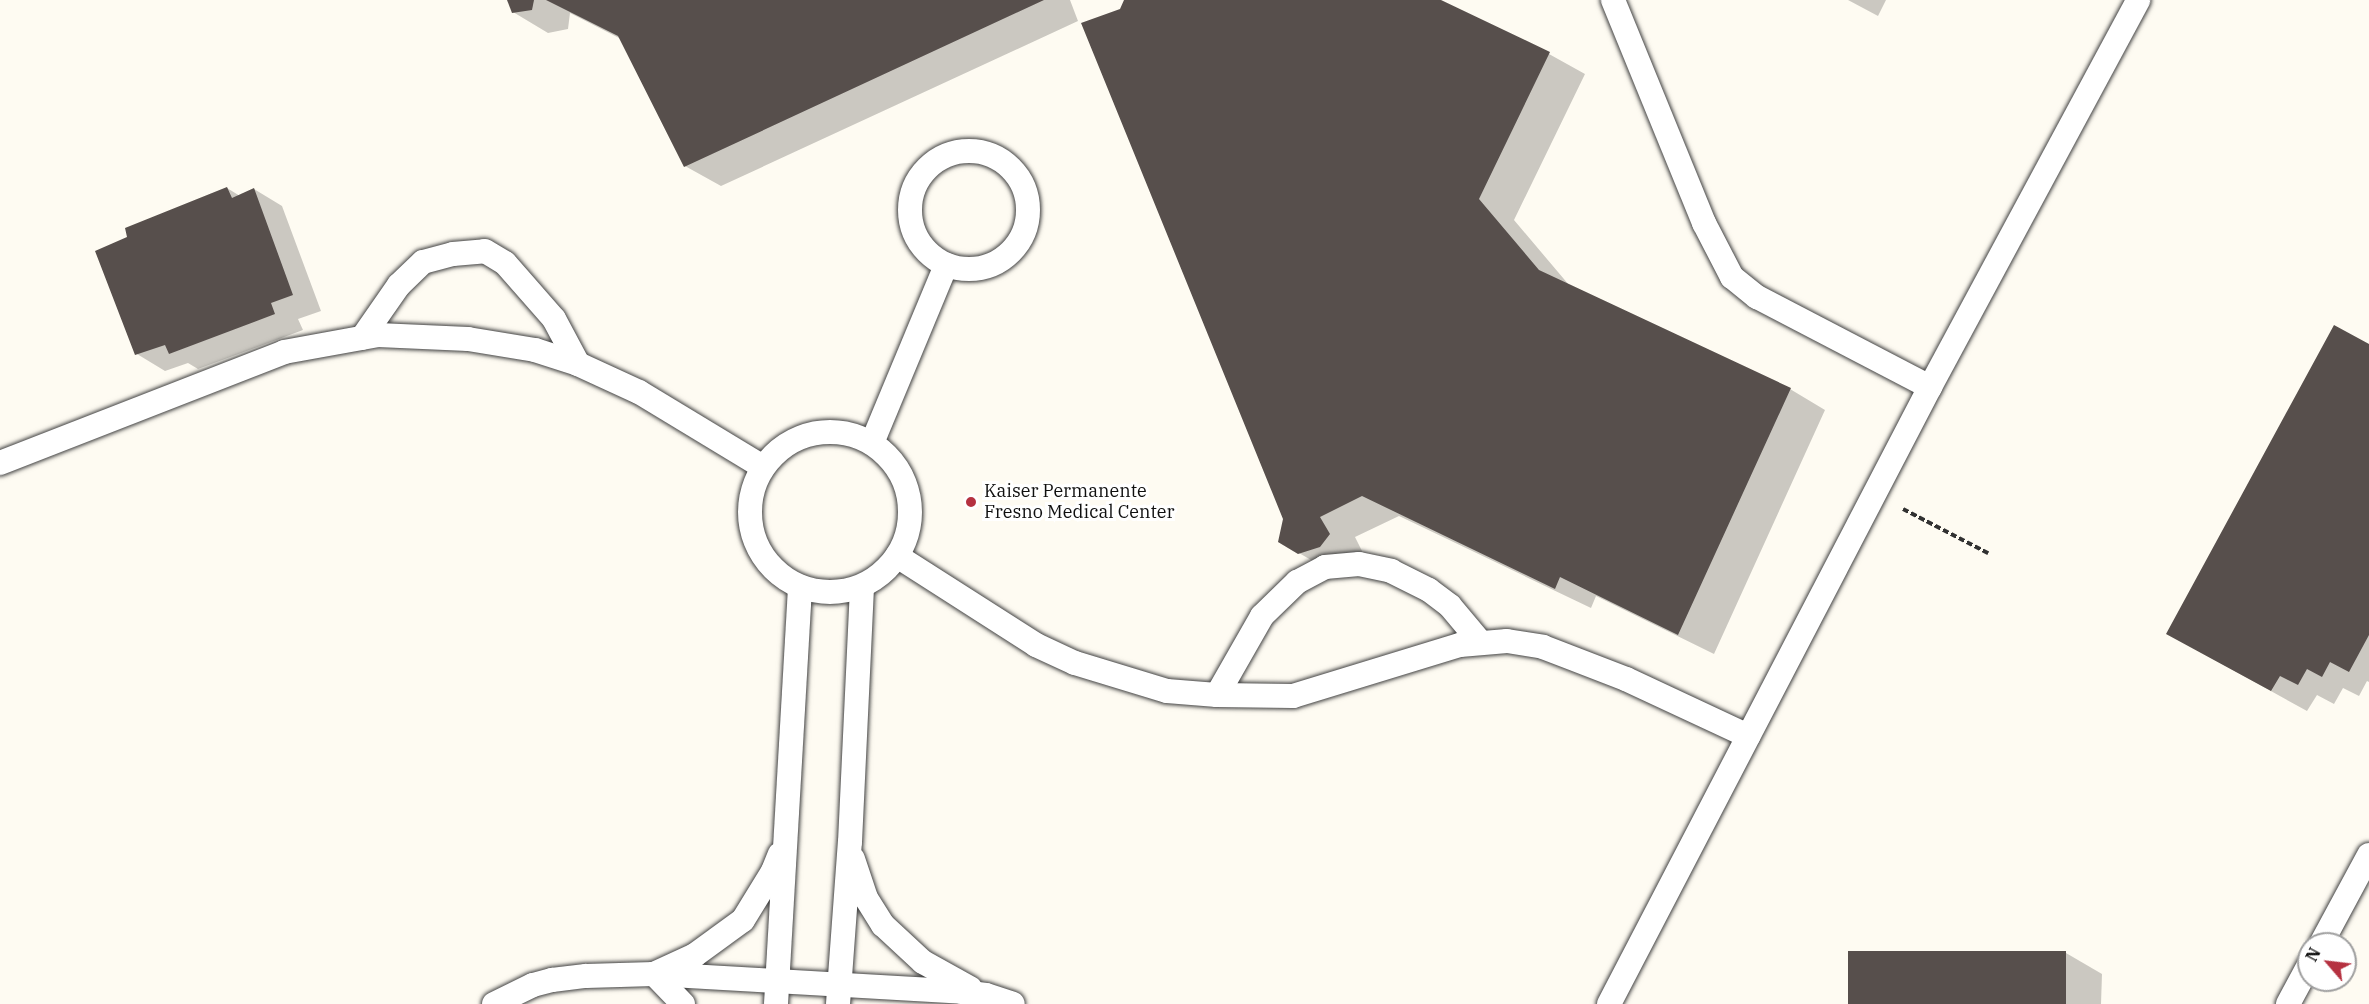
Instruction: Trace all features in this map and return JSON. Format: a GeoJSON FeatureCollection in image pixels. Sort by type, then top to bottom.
{"type":"FeatureCollection","features":[{"type":"Feature","properties":{"kind":"lane"},"geometry":{"type":"LineString","coordinates":[[1613,0],[1704,223],[1732,277],[1757,297],[1930,387]]}},
{"type":"Feature","properties":{"kind":"lane"},"geometry":{"type":"LineString","coordinates":[[1609,1004],[1930,387],[2138,0]]}},
{"type":"Feature","properties":{"kind":"lane"},"geometry":{"type":"LineString","coordinates":[[973,151],[993,156],[1010,167],[1023,184],[1029,204],[1027,224],[1018,243],[1011,251],[1004,258],[986,268],[966,270],[946,265],[929,253],[916,237],[911,220],[910,203],[915,186],[924,172],[937,160],[953,153],[973,151]]}},
{"type":"Feature","properties":{"kind":"lane"},"geometry":{"type":"LineString","coordinates":[[362,338],[399,285],[423,262],[453,254],[484,251],[505,262],[554,319],[578,364]]}},
{"type":"Feature","properties":{"kind":"lane"},"geometry":{"type":"LineString","coordinates":[[872,443],[946,265]]}},
{"type":"Feature","properties":{"kind":"lane"},"geometry":{"type":"LineString","coordinates":[[0,463],[284,352],[378,335],[460,339],[535,350],[578,364],[639,392],[763,467]]}},
{"type":"Feature","properties":{"kind":"lane"},"geometry":{"type":"LineString","coordinates":[[825,431],[849,433],[872,443],[892,460],[904,482],[908,499],[908,533],[897,556],[881,574],[862,586],[842,592],[821,592],[800,587],[779,575],[763,558],[753,536],[749,512],[753,489],[763,467],[787,445],[801,437],[825,431]]}},
{"type":"Feature","properties":{"kind":"lane"},"geometry":{"type":"LineString","coordinates":[[897,556],[1036,645],[1075,663],[1167,691],[1217,695],[1293,696],[1460,645],[1507,641],[1543,647],[1626,679],[1748,736]]}},
{"type":"Feature","properties":{"kind":"lane"},"geometry":{"type":"LineString","coordinates":[[1217,695],[1262,615],[1297,582],[1325,567],[1359,564],[1390,570],[1429,590],[1450,606],[1481,643]]}},
{"type":"Feature","properties":{"kind":"lane"},"geometry":{"type":"LineString","coordinates":[[838,994],[850,842],[862,586]]}},
{"type":"Feature","properties":{"kind":"lane"},"geometry":{"type":"LineString","coordinates":[[777,993],[800,587]]}},
{"type":"Feature","properties":{"kind":"lane"},"geometry":{"type":"LineString","coordinates":[[654,974],[695,955],[743,920],[773,872],[786,837]]}},
{"type":"Feature","properties":{"kind":"lane"},"geometry":{"type":"LineString","coordinates":[[850,842],[866,898],[883,925],[923,962],[980,998]]}},
{"type":"Feature","properties":{"kind":"lane"},"geometry":{"type":"LineString","coordinates":[[2327,932],[2369,855]]}},
{"type":"Feature","properties":{"kind":"lane"},"geometry":{"type":"LineString","coordinates":[[654,974],[683,1004]]}},
{"type":"Feature","properties":{"kind":"lane"},"geometry":{"type":"LineString","coordinates":[[494,1004],[533,985],[552,980],[586,976],[654,974],[777,993],[980,998],[1013,1004]]}},
{"type":"Feature","properties":{"kind":"lane"},"geometry":{"type":"LineString","coordinates":[[2288,1004],[2297,987]]}},
{"type":"Feature","properties":{"kind":"path"},"geometry":{"type":"LineString","coordinates":[[1900,507],[1988,553]]}},
{"type":"Feature","properties":{"kind":"building"},"geometry":{"type":"Polygon","coordinates":[[[507,0],[534,0],[532,10],[512,13],[507,0]]]}},
{"type":"Feature","properties":{"kind":"building"},"geometry":{"type":"Polygon","coordinates":[[[546,0],[1044,0],[684,167],[618,36],[546,0]]]}},
{"type":"Feature","properties":{"kind":"building"},"geometry":{"type":"Polygon","coordinates":[[[1124,0],[1441,0],[1550,52],[1479,199],[1539,270],[1791,388],[1678,635],[1560,577],[1555,589],[1362,496],[1320,517],[1330,534],[1320,547],[1298,554],[1278,542],[1283,519],[1081,23],[1120,9],[1124,0]]]}},
{"type":"Feature","properties":{"kind":"building"},"geometry":{"type":"Polygon","coordinates":[[[227,187],[232,198],[254,188],[293,295],[271,303],[275,314],[169,354],[165,345],[135,355],[95,251],[127,237],[125,228],[227,187]]]}},
{"type":"Feature","properties":{"kind":"building"},"geometry":{"type":"Polygon","coordinates":[[[2334,325],[2369,344],[2369,635],[2349,672],[2330,662],[2322,677],[2307,669],[2298,685],[2280,676],[2271,691],[2166,634],[2334,325]]]}},
{"type":"Feature","properties":{"kind":"building"},"geometry":{"type":"Polygon","coordinates":[[[1848,951],[2066,951],[2066,1004],[1848,1004],[1848,951]]]}},
{"type":"Feature","properties":{"kind":"place","name":"Kaiser Permanente Fresno Medical Center"},"geometry":{"type":"Point","coordinates":[971,502]}}]}
